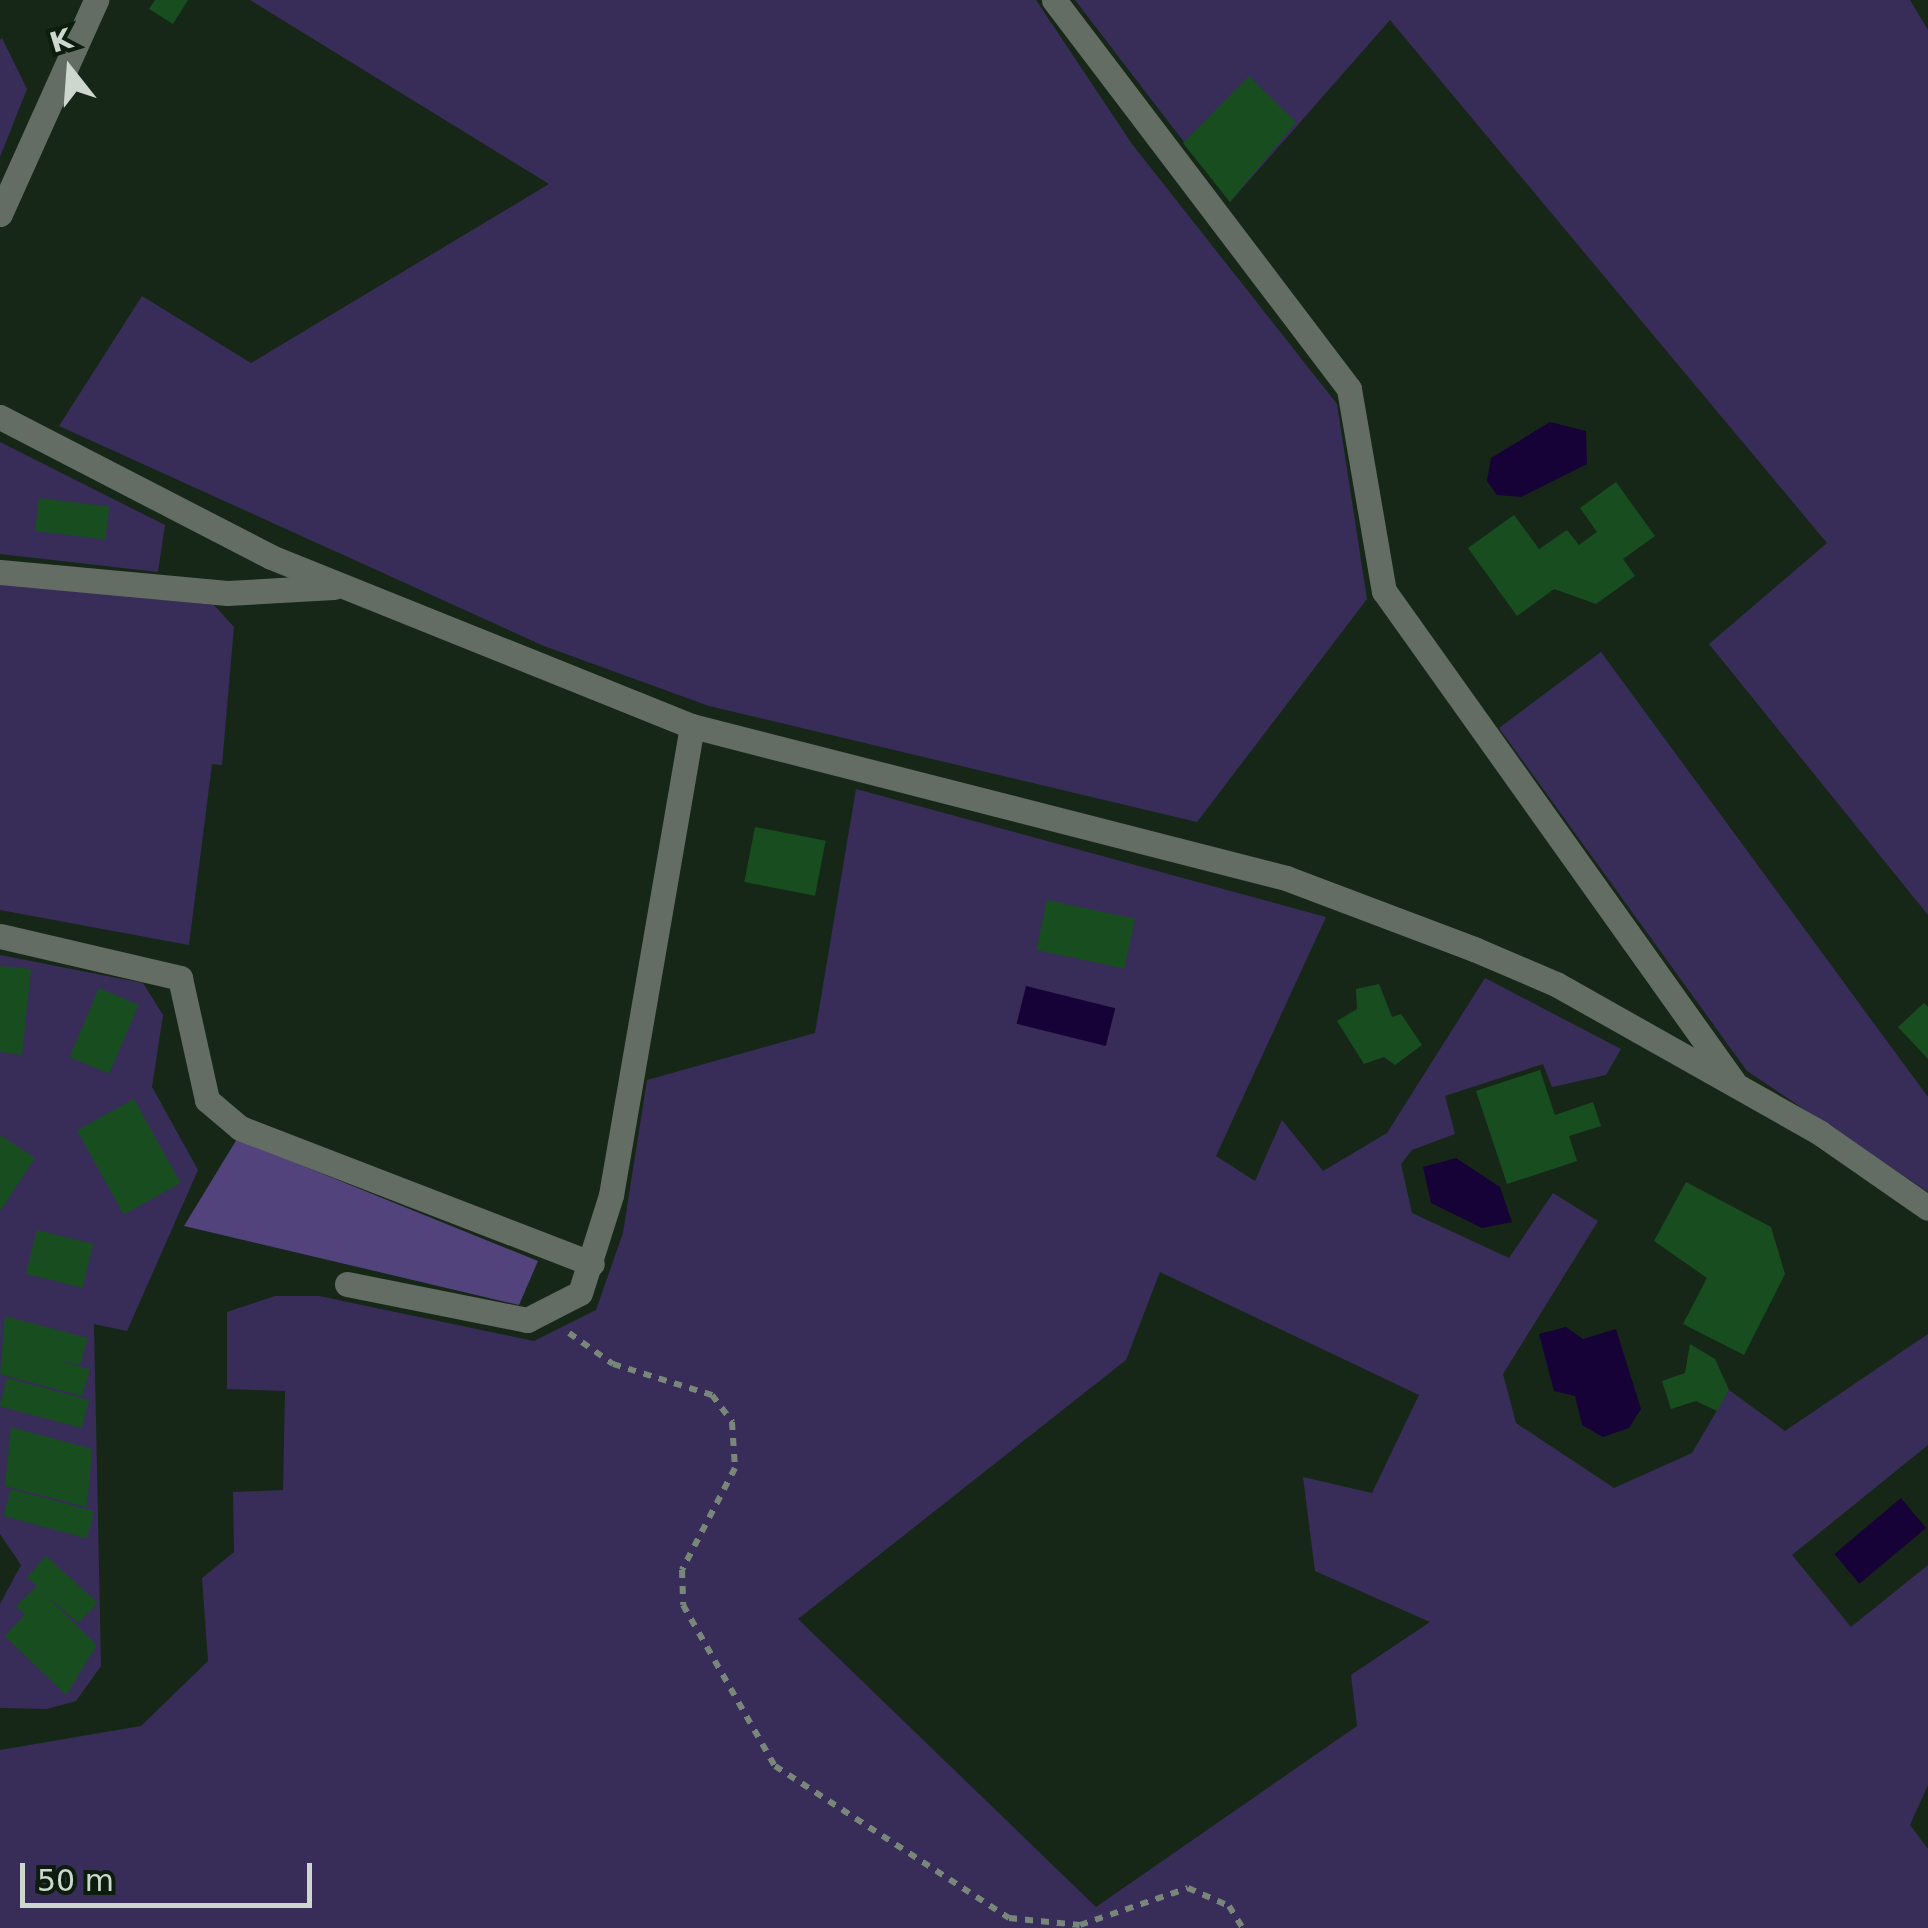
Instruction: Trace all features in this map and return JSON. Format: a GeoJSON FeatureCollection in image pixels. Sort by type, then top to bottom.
{"type":"FeatureCollection","features":[{"type":"Feature","properties":{"kind":"street"},"geometry":{"type":"LineString","coordinates":[[0,214],[96,0]]}},
{"type":"Feature","properties":{"kind":"street"},"geometry":{"type":"LineString","coordinates":[[1054,0],[1340,374],[1384,591],[1737,1086]]}},
{"type":"Feature","properties":{"kind":"street"},"geometry":{"type":"LineString","coordinates":[[0,417],[340,586],[692,726],[1286,878],[1556,984],[1737,1086],[1928,1208]]}},
{"type":"Feature","properties":{"kind":"street"},"geometry":{"type":"LineString","coordinates":[[0,572],[227,593],[340,586]]}},
{"type":"Feature","properties":{"kind":"street"},"geometry":{"type":"LineString","coordinates":[[347,1284],[474,1316],[526,1320],[563,1308],[592,1264],[692,726]]}},
{"type":"Feature","properties":{"kind":"street"},"geometry":{"type":"LineString","coordinates":[[0,936],[180,978],[207,1100],[240,1128],[592,1264]]}},
{"type":"Feature","properties":{"kind":"path"},"geometry":{"type":"LineString","coordinates":[[563,1308],[572,1343],[712,1395],[732,1422],[735,1468],[682,1570],[682,1605],[775,1766],[1008,1918],[1080,1925],[1188,1888],[1229,1906],[1243,1928]]}},
{"type":"Feature","properties":{"kind":"shaded area"},"geometry":{"type":"Polygon","coordinates":[[[250,0],[1036,0],[1132,144],[1337,404],[1367,599],[1197,822],[709,706],[544,646],[59,426],[142,296],[251,363],[549,184],[250,0]]]}},
{"type":"Feature","properties":{"kind":"shaded area"},"geometry":{"type":"Polygon","coordinates":[[[1075,0],[1910,0],[1928,30],[1928,915],[1709,644],[1827,543],[1390,20],[1230,202],[1075,0]]]}},
{"type":"Feature","properties":{"kind":"shaded area"},"geometry":{"type":"Polygon","coordinates":[[[0,40],[27,89],[0,157],[0,40]]]}},
{"type":"Feature","properties":{"kind":"shaded area"},"geometry":{"type":"Polygon","coordinates":[[[1550,422],[1586,431],[1587,464],[1521,497],[1497,495],[1487,481],[1491,458],[1550,422]]]}},
{"type":"Feature","properties":{"kind":"shaded area"},"geometry":{"type":"Polygon","coordinates":[[[0,442],[165,525],[158,572],[0,554],[0,442]]]}},
{"type":"Feature","properties":{"kind":"shaded area"},"geometry":{"type":"Polygon","coordinates":[[[0,583],[214,605],[234,627],[222,765],[212,764],[189,945],[0,910],[0,583]]]}},
{"type":"Feature","properties":{"kind":"shaded area"},"geometry":{"type":"Polygon","coordinates":[[[1601,652],[1928,1097],[1928,1192],[1747,1071],[1499,728],[1601,652]]]}},
{"type":"Feature","properties":{"kind":"shaded area"},"geometry":{"type":"Polygon","coordinates":[[[856,789],[1326,917],[1216,1156],[1255,1181],[1282,1120],[1323,1171],[1387,1133],[1485,978],[1621,1049],[1606,1075],[1552,1087],[1543,1064],[1445,1096],[1455,1134],[1412,1150],[1401,1164],[1412,1213],[1509,1258],[1553,1193],[1598,1221],[1503,1374],[1516,1423],[1614,1488],[1692,1453],[1729,1390],[1785,1431],[1928,1334],[1928,1445],[1792,1555],[1851,1627],[1928,1565],[1928,1785],[1910,1825],[1928,1849],[1928,1928],[0,1928],[0,1750],[141,1726],[208,1661],[202,1578],[234,1552],[233,1492],[283,1490],[285,1391],[227,1389],[227,1312],[275,1296],[319,1296],[534,1341],[596,1310],[623,1233],[647,1080],[815,1033],[856,789]],[[1160,1272],[1126,1360],[798,1619],[1096,1907],[1357,1726],[1351,1675],[1430,1622],[1315,1571],[1303,1477],[1372,1493],[1419,1395],[1160,1272]]]}},
{"type":"Feature","properties":{"kind":"shaded area"},"geometry":{"type":"Polygon","coordinates":[[[0,955],[143,983],[163,1015],[152,1087],[198,1170],[127,1331],[94,1324],[101,1666],[76,1701],[47,1709],[0,1708],[0,1604],[21,1565],[0,1534],[0,955]]]}},
{"type":"Feature","properties":{"kind":"shaded area"},"geometry":{"type":"Polygon","coordinates":[[[1026,986],[1115,1008],[1106,1046],[1017,1024],[1026,986]]]}},
{"type":"Feature","properties":{"kind":"shaded area"},"geometry":{"type":"Polygon","coordinates":[[[237,1139],[538,1261],[519,1305],[184,1226],[237,1139]]]}},
{"type":"Feature","properties":{"kind":"shaded area"},"geometry":{"type":"Polygon","coordinates":[[[1456,1158],[1500,1187],[1512,1222],[1482,1228],[1431,1203],[1423,1167],[1456,1158]]]}},
{"type":"Feature","properties":{"kind":"shaded area"},"geometry":{"type":"Polygon","coordinates":[[[1566,1327],[1583,1339],[1616,1329],[1641,1409],[1629,1428],[1603,1437],[1582,1425],[1575,1396],[1554,1391],[1539,1334],[1566,1327]]]}},
{"type":"Feature","properties":{"kind":"shaded area"},"geometry":{"type":"Polygon","coordinates":[[[1901,1498],[1926,1528],[1859,1584],[1834,1554],[1901,1498]]]}},
{"type":"Feature","properties":{"kind":"building"},"geometry":{"type":"Polygon","coordinates":[[[155,0],[188,0],[173,24],[149,9],[155,0]]]}},
{"type":"Feature","properties":{"kind":"building"},"geometry":{"type":"Polygon","coordinates":[[[1249,76],[1296,122],[1230,202],[1183,143],[1249,76]]]}},
{"type":"Feature","properties":{"kind":"building"},"geometry":{"type":"Polygon","coordinates":[[[1616,482],[1655,536],[1623,559],[1635,576],[1596,604],[1554,589],[1517,616],[1468,548],[1514,515],[1539,549],[1567,530],[1579,545],[1597,532],[1580,508],[1616,482]]]}},
{"type":"Feature","properties":{"kind":"building"},"geometry":{"type":"Polygon","coordinates":[[[39,498],[109,507],[105,539],[35,531],[39,498]]]}},
{"type":"Feature","properties":{"kind":"building"},"geometry":{"type":"Polygon","coordinates":[[[755,827],[826,841],[815,896],[744,882],[755,827]]]}},
{"type":"Feature","properties":{"kind":"building"},"geometry":{"type":"Polygon","coordinates":[[[1047,900],[1135,919],[1124,969],[1036,950],[1047,900]]]}},
{"type":"Feature","properties":{"kind":"building"},"geometry":{"type":"Polygon","coordinates":[[[0,966],[31,969],[22,1055],[0,1052],[0,966]]]}},
{"type":"Feature","properties":{"kind":"building"},"geometry":{"type":"Polygon","coordinates":[[[1379,984],[1392,1017],[1401,1014],[1422,1045],[1395,1065],[1384,1057],[1364,1064],[1337,1021],[1357,1009],[1356,989],[1379,984]]]}},
{"type":"Feature","properties":{"kind":"building"},"geometry":{"type":"Polygon","coordinates":[[[99,988],[139,1005],[109,1074],[70,1057],[99,988]]]}},
{"type":"Feature","properties":{"kind":"building"},"geometry":{"type":"Polygon","coordinates":[[[1924,1003],[1928,1007],[1928,1059],[1898,1027],[1924,1003]]]}},
{"type":"Feature","properties":{"kind":"building"},"geometry":{"type":"Polygon","coordinates":[[[1540,1070],[1555,1115],[1593,1102],[1601,1126],[1569,1136],[1577,1161],[1507,1184],[1476,1091],[1540,1070]]]}},
{"type":"Feature","properties":{"kind":"building"},"geometry":{"type":"Polygon","coordinates":[[[134,1099],[181,1183],[124,1214],[77,1131],[134,1099]]]}},
{"type":"Feature","properties":{"kind":"building"},"geometry":{"type":"Polygon","coordinates":[[[0,1135],[35,1158],[0,1211],[0,1135]]]}},
{"type":"Feature","properties":{"kind":"building"},"geometry":{"type":"Polygon","coordinates":[[[1686,1182],[1771,1227],[1785,1274],[1744,1355],[1683,1324],[1707,1278],[1654,1241],[1686,1182]]]}},
{"type":"Feature","properties":{"kind":"building"},"geometry":{"type":"Polygon","coordinates":[[[37,1230],[93,1244],[82,1288],[26,1274],[37,1230]]]}},
{"type":"Feature","properties":{"kind":"building"},"geometry":{"type":"Polygon","coordinates":[[[5,1316],[88,1338],[80,1365],[55,1360],[90,1369],[82,1396],[0,1374],[5,1316]]]}},
{"type":"Feature","properties":{"kind":"building"},"geometry":{"type":"Polygon","coordinates":[[[1690,1344],[1715,1359],[1729,1390],[1717,1411],[1696,1401],[1671,1409],[1662,1381],[1685,1373],[1690,1344]]]}},
{"type":"Feature","properties":{"kind":"building"},"geometry":{"type":"Polygon","coordinates":[[[7,1378],[89,1400],[82,1428],[0,1406],[7,1378]]]}},
{"type":"Feature","properties":{"kind":"building"},"geometry":{"type":"Polygon","coordinates":[[[11,1427],[92,1449],[87,1507],[5,1486],[11,1427]]]}},
{"type":"Feature","properties":{"kind":"building"},"geometry":{"type":"Polygon","coordinates":[[[11,1489],[94,1511],[87,1538],[4,1516],[11,1489]]]}},
{"type":"Feature","properties":{"kind":"building"},"geometry":{"type":"Polygon","coordinates":[[[46,1556],[98,1603],[78,1623],[39,1589],[97,1645],[66,1695],[5,1636],[25,1615],[16,1606],[37,1586],[27,1577],[46,1556]]]}}]}
